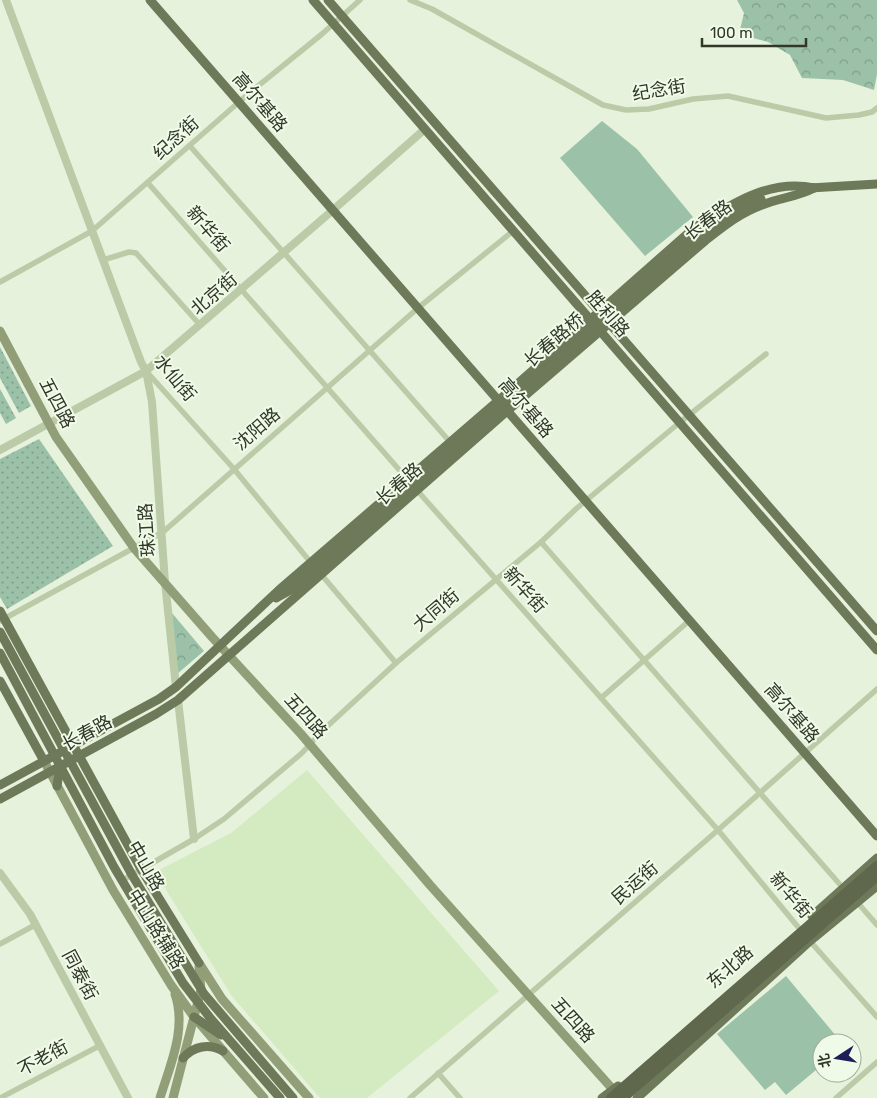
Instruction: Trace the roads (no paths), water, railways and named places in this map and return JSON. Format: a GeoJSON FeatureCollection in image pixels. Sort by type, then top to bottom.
{"type":"FeatureCollection","features":[{"type":"Feature","properties":{"kind":"highway"},"geometry":{"type":"LineString","coordinates":[[873,879],[877,859]]}},
{"type":"Feature","properties":{"kind":"highway","name":"东北路"},"geometry":{"type":"LineString","coordinates":[[622,1098],[873,879],[877,866]]}},
{"type":"Feature","properties":{"kind":"highway","name":"东北路"},"geometry":{"type":"LineString","coordinates":[[612,1094],[873,879]]}},
{"type":"Feature","properties":{"kind":"main road","name":"高尔基路"},"geometry":{"type":"LineString","coordinates":[[150,0],[877,836]]}},
{"type":"Feature","properties":{"kind":"main road","name":"胜利路"},"geometry":{"type":"LineString","coordinates":[[314,0],[877,650]]}},
{"type":"Feature","properties":{"kind":"main road","name":"胜利路"},"geometry":{"type":"LineString","coordinates":[[328,0],[877,631]]}},
{"type":"Feature","properties":{"kind":"main road","name":"长春路"},"geometry":{"type":"LineString","coordinates":[[702,233],[725,216],[748,204],[775,194],[814,188],[877,184]]}},
{"type":"Feature","properties":{"kind":"main road","name":"长春路"},"geometry":{"type":"LineString","coordinates":[[0,784],[159,699],[176,687],[269,599],[591,320],[694,228],[726,206],[756,193],[795,185],[814,188]]}},
{"type":"Feature","properties":{"kind":"main road","name":"长春路"},"geometry":{"type":"LineString","coordinates":[[0,799],[178,700],[507,411],[733,218],[763,204],[804,193],[814,188]]}},
{"type":"Feature","properties":{"kind":"main road","name":"长春路桥"},"geometry":{"type":"LineString","coordinates":[[292,589],[702,233]]}},
{"type":"Feature","properties":{"kind":"main road","name":"五四路"},"geometry":{"type":"LineString","coordinates":[[0,331],[48,425],[134,548],[310,744],[612,1094],[622,1098]]}},
{"type":"Feature","properties":{"kind":"main road"},"geometry":{"type":"LineString","coordinates":[[261,608],[292,589]]}},
{"type":"Feature","properties":{"kind":"main road"},"geometry":{"type":"LineString","coordinates":[[270,619],[292,589]]}},
{"type":"Feature","properties":{"kind":"main road"},"geometry":{"type":"LineString","coordinates":[[1,617],[141,869],[199,963],[201,990],[172,1098]]}},
{"type":"Feature","properties":{"kind":"main road","name":"中山路"},"geometry":{"type":"LineString","coordinates":[[0,632],[132,875],[201,990],[213,1007],[293,1098]]}},
{"type":"Feature","properties":{"kind":"main road","name":"中山路"},"geometry":{"type":"LineString","coordinates":[[0,654],[121,881],[184,983],[280,1098]]}},
{"type":"Feature","properties":{"kind":"main road"},"geometry":{"type":"LineString","coordinates":[[0,681],[44,762]]}},
{"type":"Feature","properties":{"kind":"main road"},"geometry":{"type":"LineString","coordinates":[[70,761],[86,769]]}},
{"type":"Feature","properties":{"kind":"main road","name":"中山路辅路"},"geometry":{"type":"LineString","coordinates":[[44,762],[113,890],[171,985],[194,1018],[264,1098]]}},
{"type":"Feature","properties":{"kind":"main road"},"geometry":{"type":"LineString","coordinates":[[57,786],[60,767]]}},
{"type":"Feature","properties":{"kind":"main road","name":"东北路"},"geometry":{"type":"LineString","coordinates":[[602,1098],[612,1094],[877,859]]}},
{"type":"Feature","properties":{"kind":"main road","name":"东北路"},"geometry":{"type":"LineString","coordinates":[[637,1098],[810,941],[857,902],[873,879]]}},
{"type":"Feature","properties":{"kind":"main road","name":"中山路辅路"},"geometry":{"type":"LineString","coordinates":[[199,963],[222,999],[309,1098]]}},
{"type":"Feature","properties":{"kind":"main road"},"geometry":{"type":"LineString","coordinates":[[160,1098],[180,1031],[177,1000],[171,985]]}},
{"type":"Feature","properties":{"kind":"main road"},"geometry":{"type":"LineString","coordinates":[[194,1018],[230,1040]]}},
{"type":"Feature","properties":{"kind":"main road"},"geometry":{"type":"LineString","coordinates":[[183,1058],[188,1052],[202,1047],[216,1047],[223,1051]]}},
{"type":"Feature","properties":{"kind":"street","name":"水仙街"},"geometry":{"type":"LineString","coordinates":[[6,0],[141,362],[234,469],[396,663]]}},
{"type":"Feature","properties":{"kind":"street","name":"纪念街"},"geometry":{"type":"LineString","coordinates":[[0,282],[92,231],[238,103],[360,0]]}},
{"type":"Feature","properties":{"kind":"street","name":"纪念街"},"geometry":{"type":"LineString","coordinates":[[410,0],[432,9],[603,105],[626,110],[649,109],[693,99],[728,96],[826,118],[859,115],[872,112],[877,108]]}},
{"type":"Feature","properties":{"kind":"street","name":"北京街"},"geometry":{"type":"LineString","coordinates":[[0,450],[146,370],[284,254],[425,129]]}},
{"type":"Feature","properties":{"kind":"street"},"geometry":{"type":"LineString","coordinates":[[190,146],[450,442]]}},
{"type":"Feature","properties":{"kind":"street","name":"新华街"},"geometry":{"type":"LineString","coordinates":[[148,183],[327,389],[718,830],[798,928],[877,1018]]}},
{"type":"Feature","properties":{"kind":"street","name":"沈阳路"},"geometry":{"type":"LineString","coordinates":[[1,617],[163,532],[418,308],[513,231]]}},
{"type":"Feature","properties":{"kind":"street"},"geometry":{"type":"LineString","coordinates":[[103,260],[129,252],[136,254],[200,325]]}},
{"type":"Feature","properties":{"kind":"street","name":"大同街"},"geometry":{"type":"LineString","coordinates":[[121,881],[194,839],[224,819],[302,753],[396,663],[541,542],[585,501],[670,432],[688,415],[766,354]]}},
{"type":"Feature","properties":{"kind":"street","name":"珠江路"},"geometry":{"type":"LineString","coordinates":[[146,370],[156,435],[166,582],[176,687]]}},
{"type":"Feature","properties":{"kind":"street"},"geometry":{"type":"LineString","coordinates":[[541,542],[843,888]]}},
{"type":"Feature","properties":{"kind":"street"},"geometry":{"type":"LineString","coordinates":[[601,698],[690,620]]}},
{"type":"Feature","properties":{"kind":"street","name":"民运街"},"geometry":{"type":"LineString","coordinates":[[410,1098],[529,996],[877,688]]}},
{"type":"Feature","properties":{"kind":"street"},"geometry":{"type":"LineString","coordinates":[[178,700],[194,839]]}},
{"type":"Feature","properties":{"kind":"street","name":"同泰街"},"geometry":{"type":"LineString","coordinates":[[0,873],[36,925],[130,1097]]}},
{"type":"Feature","properties":{"kind":"street"},"geometry":{"type":"LineString","coordinates":[[857,902],[877,925]]}},
{"type":"Feature","properties":{"kind":"street"},"geometry":{"type":"LineString","coordinates":[[0,944],[36,925]]}},
{"type":"Feature","properties":{"kind":"street","name":"不老街"},"geometry":{"type":"LineString","coordinates":[[0,1098],[101,1045]]}},
{"type":"Feature","properties":{"kind":"street"},"geometry":{"type":"LineString","coordinates":[[836,1098],[877,1062]]}},
{"type":"Feature","properties":{"kind":"street"},"geometry":{"type":"LineString","coordinates":[[438,1073],[460,1098]]}}]}
